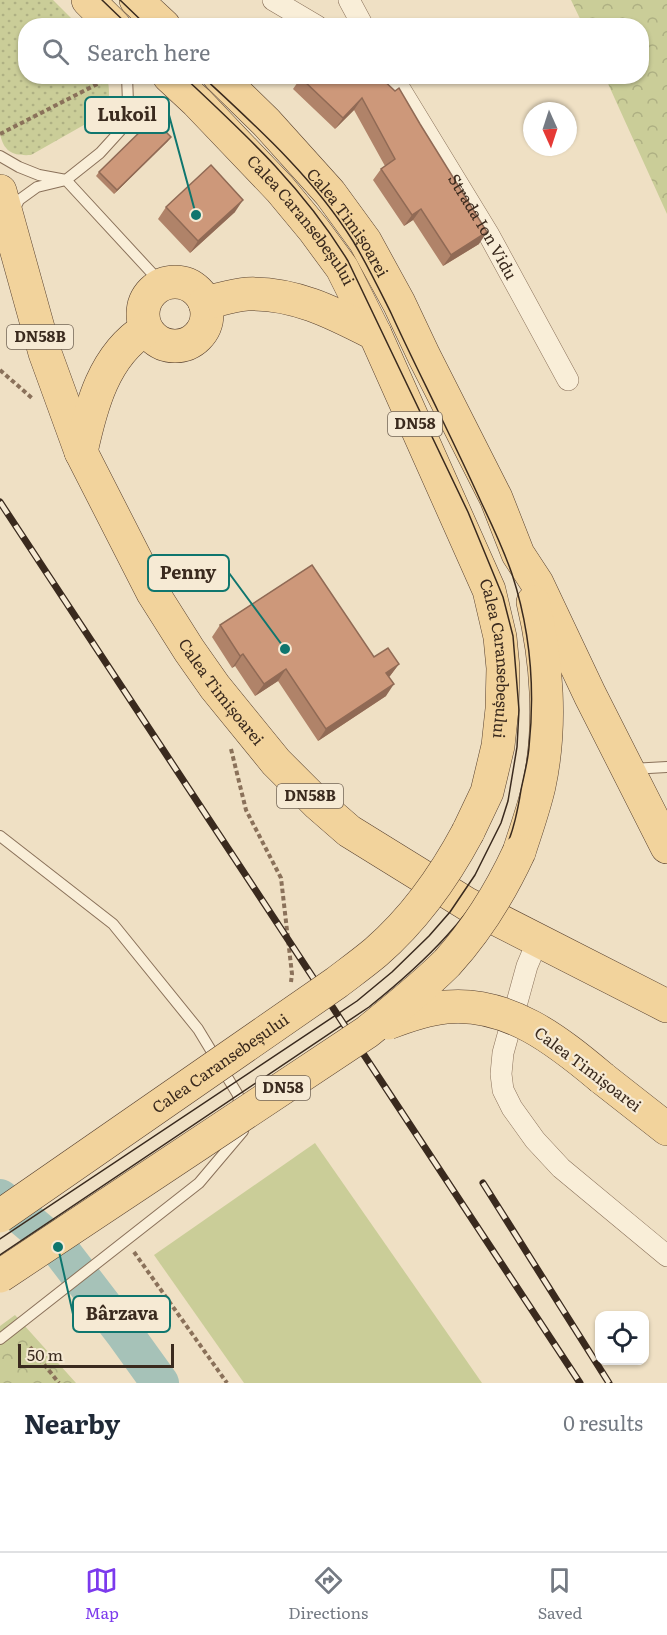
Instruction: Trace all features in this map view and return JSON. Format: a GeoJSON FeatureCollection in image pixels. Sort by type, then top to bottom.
{"type":"FeatureCollection","features":[{"type":"Feature","properties":{"kind":"main road"},"geometry":{"type":"LineString","coordinates":[[88,0],[106,18]]}},
{"type":"Feature","properties":{"kind":"main road"},"geometry":{"type":"LineString","coordinates":[[136,0],[155,18]]}},
{"type":"Feature","properties":{"kind":"main road","name":"Calea Caransebeșului"},"geometry":{"type":"LineString","coordinates":[[0,1216],[336,983],[376,951],[404,924],[451,864],[487,792],[498,746],[503,668],[500,637],[489,590],[375,334],[342,268],[314,230],[280,189],[178,84]]}},
{"type":"Feature","properties":{"kind":"main road","name":"Calea Timișoarei"},"geometry":{"type":"LineString","coordinates":[[227,84],[274,130],[330,193],[365,241],[399,303],[496,498],[518,554],[537,583],[590,695],[667,847]]}},
{"type":"Feature","properties":{"kind":"main road","name":"Calea Timișoarei"},"geometry":{"type":"LineString","coordinates":[[4,205],[45,353],[81,452],[159,603],[215,687],[276,762],[349,831],[467,904],[667,1006]]}},
{"type":"Feature","properties":{"kind":"main road"},"geometry":{"type":"LineString","coordinates":[[184,283],[197,290],[205,303],[206,322],[200,334],[189,342],[173,346],[165,344],[151,336],[146,329],[142,314],[144,303],[153,290],[162,284],[184,283]]}},
{"type":"Feature","properties":{"kind":"main road"},"geometry":{"type":"LineString","coordinates":[[205,303],[246,294],[297,299],[344,318],[375,334]]}},
{"type":"Feature","properties":{"kind":"main road"},"geometry":{"type":"LineString","coordinates":[[81,452],[98,390],[123,348],[146,329]]}},
{"type":"Feature","properties":{"kind":"main road","name":"DN58"},"geometry":{"type":"LineString","coordinates":[[0,1276],[367,1032],[418,990],[469,937],[493,903],[519,852],[539,785],[545,751],[547,711],[538,623],[518,554]]}},
{"type":"Feature","properties":{"kind":"main road","name":"Calea Timișoarei"},"geometry":{"type":"LineString","coordinates":[[367,1032],[406,1016],[447,1007],[480,1008],[519,1020],[547,1035],[667,1129]]}},
{"type":"Feature","properties":{"kind":"street"},"geometry":{"type":"LineString","coordinates":[[273,0],[303,18]]}},
{"type":"Feature","properties":{"kind":"street"},"geometry":{"type":"LineString","coordinates":[[349,0],[359,18]]}},
{"type":"Feature","properties":{"kind":"street","name":"Strada Ion Vidu"},"geometry":{"type":"LineString","coordinates":[[397,84],[489,235],[568,380]]}},
{"type":"Feature","properties":{"kind":"street"},"geometry":{"type":"LineString","coordinates":[[538,940],[527,966],[503,1053],[501,1074],[503,1090],[512,1108],[535,1140],[561,1168],[667,1256]]}},
{"type":"Feature","properties":{"kind":"lane"},"geometry":{"type":"LineString","coordinates":[[4,205],[20,200],[37,187],[66,180],[100,153],[120,131],[128,103],[127,84]]}},
{"type":"Feature","properties":{"kind":"lane"},"geometry":{"type":"LineString","coordinates":[[0,156],[39,175],[66,180],[162,284]]}},
{"type":"Feature","properties":{"kind":"lane"},"geometry":{"type":"LineString","coordinates":[[628,769],[667,767]]}},
{"type":"Feature","properties":{"kind":"lane"},"geometry":{"type":"LineString","coordinates":[[0,836],[113,924],[198,1029],[238,1095],[243,1131],[198,1184],[0,1339]]}},
{"type":"Feature","properties":{"kind":"path"},"geometry":{"type":"LineString","coordinates":[[0,134],[97,84]]}},
{"type":"Feature","properties":{"kind":"path"},"geometry":{"type":"LineString","coordinates":[[230,743],[246,810],[282,878],[292,974],[291,985]]}},
{"type":"Feature","properties":{"kind":"path"},"geometry":{"type":"LineString","coordinates":[[130,1246],[227,1383]]}},
{"type":"Feature","properties":{"kind":"path"},"geometry":{"type":"LineString","coordinates":[[30,1347],[59,1383]]}},
{"type":"Feature","properties":{"kind":"green space"},"geometry":{"type":"Polygon","coordinates":[[[0,0],[53,0],[71,18],[18,18],[18,84],[108,84],[109,99],[105,113],[31,155],[10,152],[4,145],[0,134],[0,0]]]}},
{"type":"Feature","properties":{"kind":"green space"},"geometry":{"type":"Polygon","coordinates":[[[571,0],[667,0],[667,214],[608,84],[649,84],[649,18],[580,18],[571,0]]]}},
{"type":"Feature","properties":{"kind":"green space"},"geometry":{"type":"Polygon","coordinates":[[[315,1143],[482,1383],[244,1383],[154,1255],[315,1143]]]}},
{"type":"Feature","properties":{"kind":"green space"},"geometry":{"type":"Polygon","coordinates":[[[15,1315],[76,1383],[0,1383],[0,1326],[15,1315]]]}},
{"type":"Feature","properties":{"kind":"building"},"geometry":{"type":"Polygon","coordinates":[[[307,84],[388,84],[395,91],[399,88],[487,232],[451,255],[421,209],[412,215],[381,169],[395,159],[362,98],[343,118],[307,84]]]}},
{"type":"Feature","properties":{"kind":"building"},"geometry":{"type":"Polygon","coordinates":[[[153,119],[171,137],[117,190],[99,172],[153,119]]]}},
{"type":"Feature","properties":{"kind":"building"},"geometry":{"type":"Polygon","coordinates":[[[211,165],[243,200],[198,241],[166,207],[211,165]]]}},
{"type":"Feature","properties":{"kind":"building"},"geometry":{"type":"Polygon","coordinates":[[[312,565],[374,657],[388,648],[399,664],[386,673],[394,684],[326,729],[286,669],[264,684],[243,654],[240,656],[220,625],[312,565]]]}},
{"type":"Feature","properties":{"kind":"waterway"},"geometry":{"type":"LineString","coordinates":[[0,1198],[58,1247],[160,1383]]}},
{"type":"Feature","properties":{"kind":"tram line"},"geometry":{"type":"LineString","coordinates":[[102,0],[121,18]]}},
{"type":"Feature","properties":{"kind":"tram line"},"geometry":{"type":"LineString","coordinates":[[120,0],[139,18]]}},
{"type":"Feature","properties":{"kind":"tram line"},"geometry":{"type":"LineString","coordinates":[[0,1239],[357,1001],[392,972],[450,912],[475,875],[501,823],[508,801],[517,747],[519,710],[513,636],[503,597],[468,512],[348,261],[331,234],[293,186],[251,141],[191,84]]}},
{"type":"Feature","properties":{"kind":"tram line"},"geometry":{"type":"LineString","coordinates":[[0,1255],[369,1007],[410,973],[464,915],[494,871],[513,827],[528,758],[531,682],[523,616],[512,574],[502,548],[455,446],[391,313],[353,241],[302,174],[211,84]]}},
{"type":"Feature","properties":{"kind":"railway"},"geometry":{"type":"LineString","coordinates":[[0,502],[580,1383]]}},
{"type":"Feature","properties":{"kind":"railway"},"geometry":{"type":"LineString","coordinates":[[483,1183],[609,1383]]}},
{"type":"Feature","properties":{"kind":"place","name":"Lukoil"},"geometry":{"type":"Point","coordinates":[196,215]}},
{"type":"Feature","properties":{"kind":"place","name":"Penny"},"geometry":{"type":"Point","coordinates":[285,649]}},
{"type":"Feature","properties":{"kind":"place","name":"Bârzava"},"geometry":{"type":"Point","coordinates":[58,1247]}}]}
